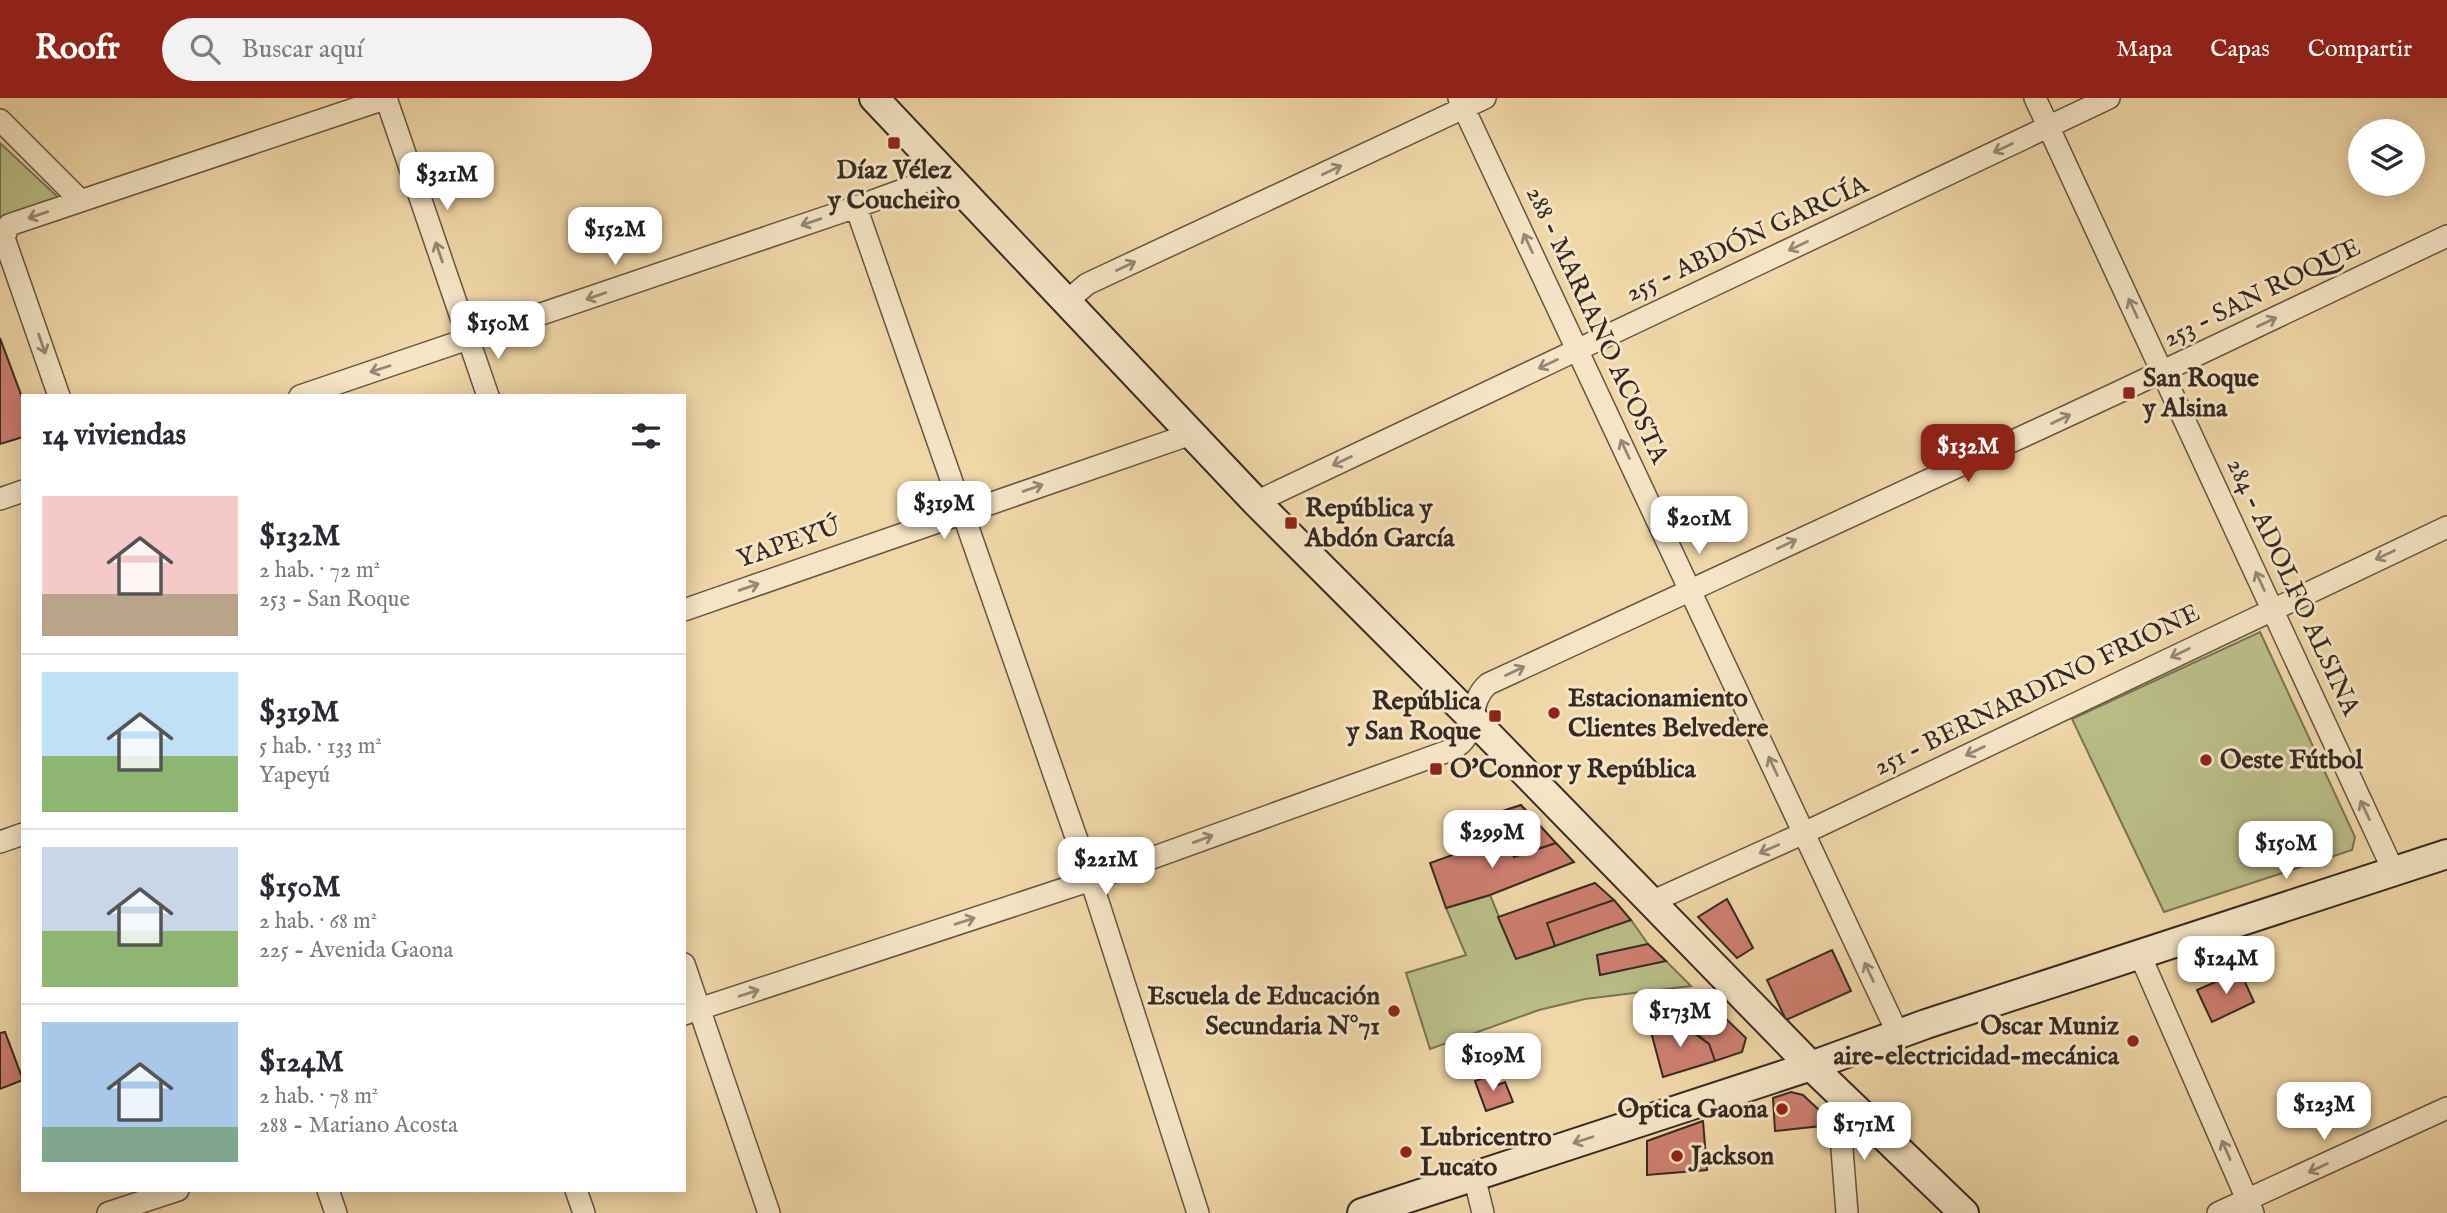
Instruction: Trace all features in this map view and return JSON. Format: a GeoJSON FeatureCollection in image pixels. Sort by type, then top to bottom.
{"type":"FeatureCollection","features":[{"type":"Feature","properties":{"kind":"main road"},"geometry":{"type":"LineString","coordinates":[[874,98],[1256,502],[1472,718],[1649,903],[1811,1066],[1964,1213]]}},
{"type":"Feature","properties":{"kind":"main road"},"geometry":{"type":"LineString","coordinates":[[1362,1213],[2447,854]]}},
{"type":"Feature","properties":{"kind":"street"},"geometry":{"type":"LineString","coordinates":[[58,394],[4,238],[9,225],[386,98],[487,394]]}},
{"type":"Feature","properties":{"kind":"street"},"geometry":{"type":"LineString","coordinates":[[1068,301],[1087,284],[1461,103],[1485,98]]}},
{"type":"Feature","properties":{"kind":"street","name":"284 - ADOLFO ALSINA"},"geometry":{"type":"LineString","coordinates":[[2035,98],[2394,872]]}},
{"type":"Feature","properties":{"kind":"street","name":"255 - ABDÓN GARCÍA"},"geometry":{"type":"LineString","coordinates":[[1256,502],[2109,98]]}},
{"type":"Feature","properties":{"kind":"street","name":"288 - MARIANO ACOSTA"},"geometry":{"type":"LineString","coordinates":[[1461,103],[1898,1034]]}},
{"type":"Feature","properties":{"kind":"street"},"geometry":{"type":"LineString","coordinates":[[0,120],[80,200]]}},
{"type":"Feature","properties":{"kind":"street"},"geometry":{"type":"LineString","coordinates":[[306,394],[856,206],[919,184],[943,172]]}},
{"type":"Feature","properties":{"kind":"street"},"geometry":{"type":"LineString","coordinates":[[856,206],[1091,880],[1198,1213]]}},
{"type":"Feature","properties":{"kind":"street","name":"253 - SAN ROQUE"},"geometry":{"type":"LineString","coordinates":[[1091,880],[1463,745],[1469,733],[1476,700],[1488,684],[2162,372],[2447,236]]}},
{"type":"Feature","properties":{"kind":"street","name":"YAPEYÚ"},"geometry":{"type":"LineString","coordinates":[[686,609],[1191,434]]}},
{"type":"Feature","properties":{"kind":"street"},"geometry":{"type":"LineString","coordinates":[[0,499],[21,492]]}},
{"type":"Feature","properties":{"kind":"street","name":"251 - BERNARDINO FRIONE"},"geometry":{"type":"LineString","coordinates":[[1649,903],[1804,833],[2447,527]]}},
{"type":"Feature","properties":{"kind":"street"},"geometry":{"type":"LineString","coordinates":[[0,842],[21,835]]}},
{"type":"Feature","properties":{"kind":"street"},"geometry":{"type":"LineString","coordinates":[[692,1012],[1091,880]]}},
{"type":"Feature","properties":{"kind":"street"},"geometry":{"type":"LineString","coordinates":[[2140,955],[2250,1207]]}},
{"type":"Feature","properties":{"kind":"street"},"geometry":{"type":"LineString","coordinates":[[686,976],[692,1012],[769,1213]]}},
{"type":"Feature","properties":{"kind":"street"},"geometry":{"type":"LineString","coordinates":[[1847,1213],[1842,1149],[1852,1107]]}},
{"type":"Feature","properties":{"kind":"street"},"geometry":{"type":"LineString","coordinates":[[2218,1213],[2250,1207],[2447,1108]]}},
{"type":"Feature","properties":{"kind":"street"},"geometry":{"type":"LineString","coordinates":[[1474,1176],[1483,1213]]}},
{"type":"Feature","properties":{"kind":"street"},"geometry":{"type":"LineString","coordinates":[[108,1213],[172,1192]]}},
{"type":"Feature","properties":{"kind":"street"},"geometry":{"type":"LineString","coordinates":[[329,1192],[336,1213]]}},
{"type":"Feature","properties":{"kind":"street"},"geometry":{"type":"LineString","coordinates":[[577,1192],[584,1213]]}},
{"type":"Feature","properties":{"kind":"green space"},"geometry":{"type":"Polygon","coordinates":[[[0,143],[62,201],[0,220],[0,143]]]}},
{"type":"Feature","properties":{"kind":"green space","name":"Oeste Fútbol"},"geometry":{"type":"Polygon","coordinates":[[[2260,632],[2355,837],[2352,850],[2164,912],[2072,719],[2260,632]]]}},
{"type":"Feature","properties":{"kind":"green space"},"geometry":{"type":"Polygon","coordinates":[[[1490,895],[1516,958],[1631,920],[1648,944],[1597,955],[1600,974],[1666,961],[1691,986],[1585,999],[1539,1010],[1430,1049],[1406,973],[1466,955],[1446,908],[1490,895]]]}},
{"type":"Feature","properties":{"kind":"building"},"geometry":{"type":"Polygon","coordinates":[[[0,338],[21,395],[21,438],[0,444],[0,338]]]}},
{"type":"Feature","properties":{"kind":"building"},"geometry":{"type":"Polygon","coordinates":[[[1521,805],[1556,843],[1514,857],[1496,813],[1521,805]]]}},
{"type":"Feature","properties":{"kind":"building"},"geometry":{"type":"Polygon","coordinates":[[[1505,836],[1514,857],[1556,843],[1574,862],[1490,895],[1446,908],[1430,863],[1505,836]]]}},
{"type":"Feature","properties":{"kind":"building"},"geometry":{"type":"Polygon","coordinates":[[[1595,883],[1614,900],[1547,923],[1555,946],[1516,959],[1498,917],[1595,883]]]}},
{"type":"Feature","properties":{"kind":"building"},"geometry":{"type":"Polygon","coordinates":[[[1727,899],[1753,948],[1737,958],[1698,917],[1727,899]]]}},
{"type":"Feature","properties":{"kind":"building"},"geometry":{"type":"Polygon","coordinates":[[[1614,900],[1631,920],[1555,946],[1547,923],[1614,900]]]}},
{"type":"Feature","properties":{"kind":"building"},"geometry":{"type":"Polygon","coordinates":[[[1648,944],[1666,961],[1600,975],[1597,955],[1648,944]]]}},
{"type":"Feature","properties":{"kind":"building"},"geometry":{"type":"Polygon","coordinates":[[[1832,950],[1851,991],[1786,1020],[1767,980],[1832,950]]]}},
{"type":"Feature","properties":{"kind":"building"},"geometry":{"type":"Polygon","coordinates":[[[2240,971],[2254,1002],[2212,1022],[2197,990],[2240,971]]]}},
{"type":"Feature","properties":{"kind":"building"},"geometry":{"type":"Polygon","coordinates":[[[1700,994],[1746,1038],[1742,1052],[1715,1061],[1709,1044],[1676,1017],[1700,994]]]}},
{"type":"Feature","properties":{"kind":"building"},"geometry":{"type":"Polygon","coordinates":[[[1674,1019],[1709,1044],[1715,1061],[1663,1077],[1650,1028],[1669,1024],[1674,1019]]]}},
{"type":"Feature","properties":{"kind":"building"},"geometry":{"type":"Polygon","coordinates":[[[5,1032],[21,1081],[0,1089],[0,1033],[5,1032]]]}},
{"type":"Feature","properties":{"kind":"building"},"geometry":{"type":"Polygon","coordinates":[[[1494,1074],[1498,1085],[1505,1082],[1513,1102],[1486,1111],[1475,1081],[1494,1074]]]}},
{"type":"Feature","properties":{"kind":"building"},"geometry":{"type":"Polygon","coordinates":[[[1791,1092],[1803,1095],[1819,1110],[1821,1126],[1775,1131],[1773,1098],[1791,1092]]]}},
{"type":"Feature","properties":{"kind":"building","name":"Jackson"},"geometry":{"type":"Polygon","coordinates":[[[1703,1121],[1707,1170],[1647,1175],[1647,1141],[1703,1121]]]}},
{"type":"Feature","properties":{"kind":"place","name":"Díaz Vélez y Coucheiro"},"geometry":{"type":"Point","coordinates":[894,143]}},
{"type":"Feature","properties":{"kind":"place","name":"San Roque y Alsina"},"geometry":{"type":"Point","coordinates":[2129,393]}},
{"type":"Feature","properties":{"kind":"place","name":"República y Abdón García"},"geometry":{"type":"Point","coordinates":[1291,523]}},
{"type":"Feature","properties":{"kind":"place","name":"Estacionamiento Clientes Belvedere"},"geometry":{"type":"Point","coordinates":[1554,713]}},
{"type":"Feature","properties":{"kind":"place","name":"República y San Roque"},"geometry":{"type":"Point","coordinates":[1495,716]}},
{"type":"Feature","properties":{"kind":"place","name":"Oeste Fútbol"},"geometry":{"type":"Point","coordinates":[2206,760]}},
{"type":"Feature","properties":{"kind":"place","name":"O'Connor y República"},"geometry":{"type":"Point","coordinates":[1436,769]}},
{"type":"Feature","properties":{"kind":"place","name":"Escuela de Educación Secundaria N°71"},"geometry":{"type":"Point","coordinates":[1394,1011]}},
{"type":"Feature","properties":{"kind":"place","name":"Oscar Muniz aire-electricidad-mecánica"},"geometry":{"type":"Point","coordinates":[2133,1041]}},
{"type":"Feature","properties":{"kind":"place","name":"Optica Gaona"},"geometry":{"type":"Point","coordinates":[1782,1109]}},
{"type":"Feature","properties":{"kind":"place","name":"Lubricentro Lucato"},"geometry":{"type":"Point","coordinates":[1406,1152]}},
{"type":"Feature","properties":{"kind":"place","name":"Jackson"},"geometry":{"type":"Point","coordinates":[1677,1156]}}]}
